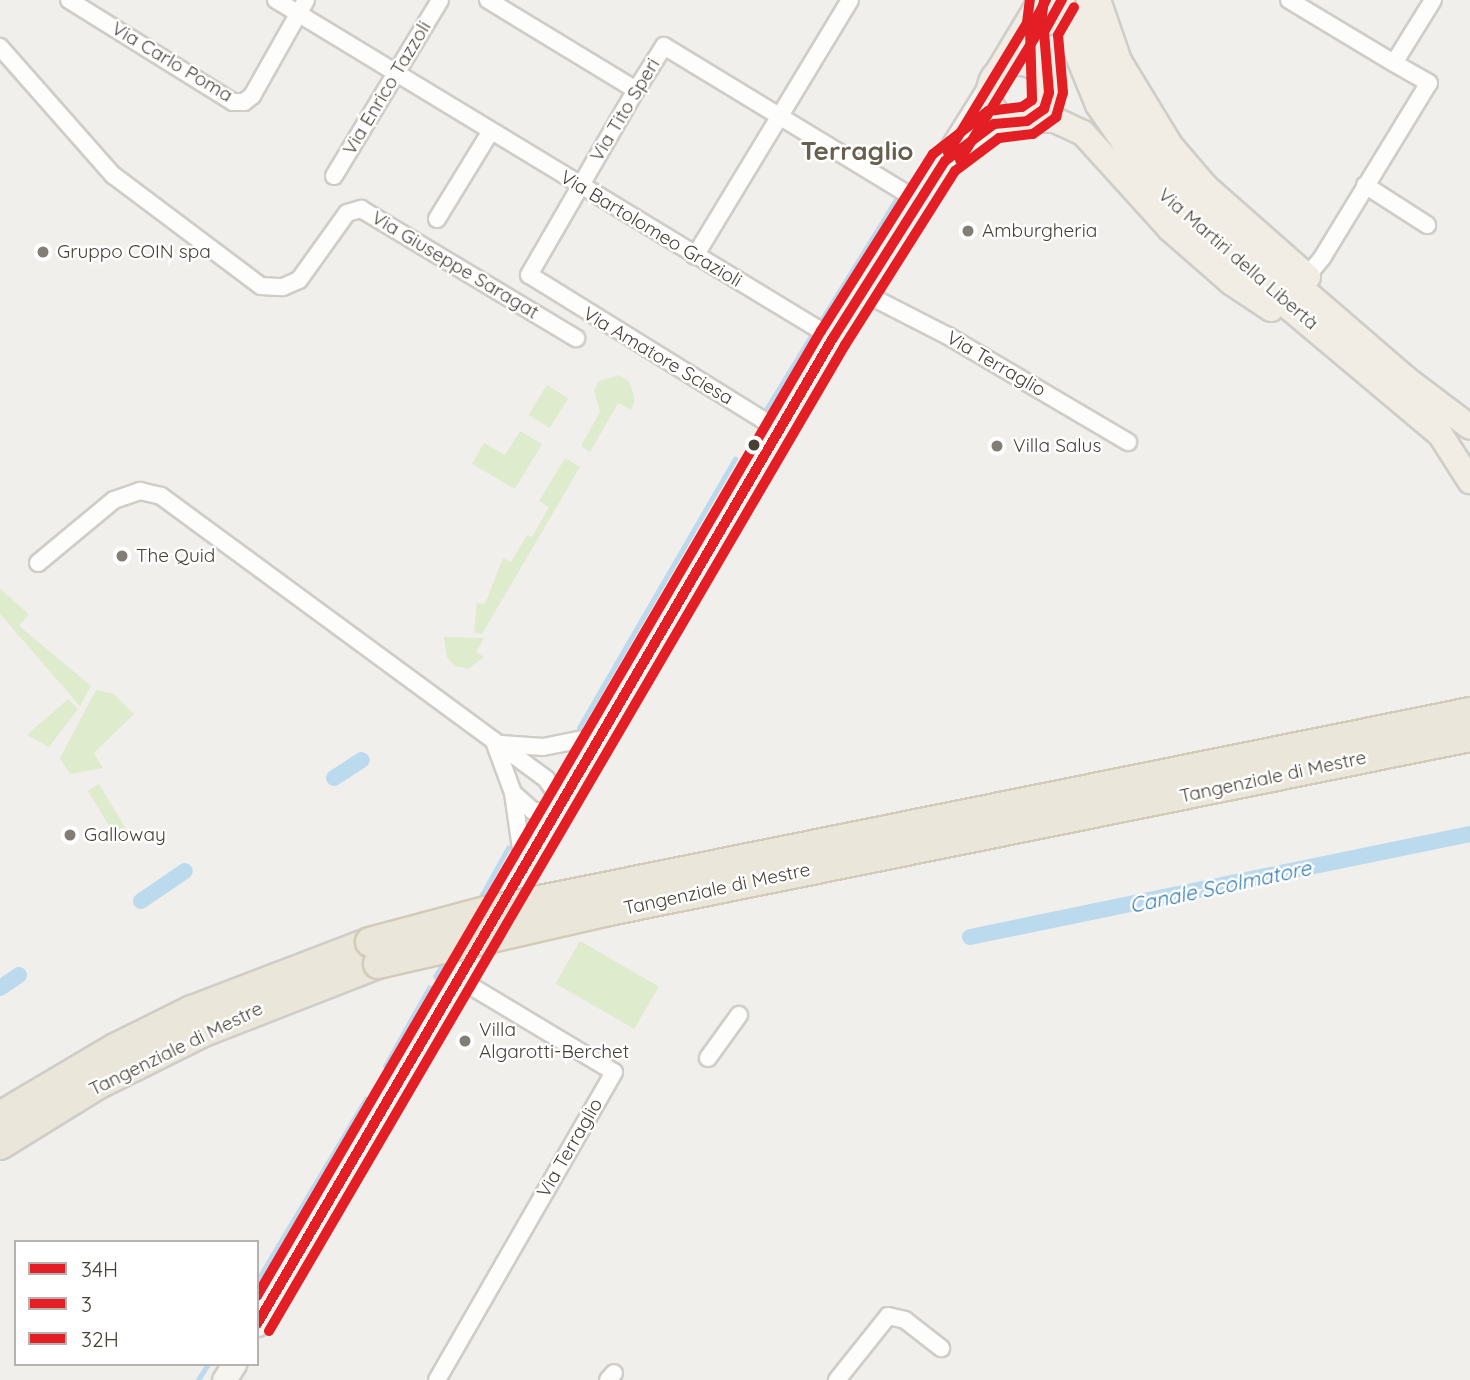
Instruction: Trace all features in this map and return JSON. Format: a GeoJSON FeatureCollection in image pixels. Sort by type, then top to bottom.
{"type":"FeatureCollection","features":[{"type":"Feature","properties":{"kind":"highway","name":"Tangenziale di Mestre"},"geometry":{"type":"LineString","coordinates":[[374,953],[486,911],[1470,712]]}},
{"type":"Feature","properties":{"kind":"highway","name":"Tangenziale di Mestre"},"geometry":{"type":"LineString","coordinates":[[0,1116],[91,1075],[240,988],[374,953],[609,911],[1470,737]]}},
{"type":"Feature","properties":{"kind":"highway","name":"Tangenziale di Mestre"},"geometry":{"type":"LineString","coordinates":[[0,1146],[91,1075]]}},
{"type":"Feature","properties":{"kind":"highway"},"geometry":{"type":"LineString","coordinates":[[0,1098],[14,1088],[91,1075]]}},
{"type":"Feature","properties":{"kind":"highway"},"geometry":{"type":"LineString","coordinates":[[0,1161],[44,1133],[91,1075]]}},
{"type":"Feature","properties":{"kind":"main road"},"geometry":{"type":"LineString","coordinates":[[1110,0],[1140,99]]}},
{"type":"Feature","properties":{"kind":"main road"},"geometry":{"type":"LineString","coordinates":[[1058,8],[1115,52],[1140,99],[1170,145],[1206,187],[1307,286]]}},
{"type":"Feature","properties":{"kind":"main road"},"geometry":{"type":"LineString","coordinates":[[1023,121],[1046,104],[1043,42],[1058,8]]}},
{"type":"Feature","properties":{"kind":"main road"},"geometry":{"type":"LineString","coordinates":[[945,160],[994,79],[1058,8]]}},
{"type":"Feature","properties":{"kind":"main road","name":"Via Martiri della Libertà"},"geometry":{"type":"LineString","coordinates":[[1058,8],[1157,158],[1197,201],[1307,286],[1373,351],[1470,427]]}},
{"type":"Feature","properties":{"kind":"main road","name":"Via Martiri della Libertà"},"geometry":{"type":"LineString","coordinates":[[1058,8],[1098,105],[1155,187],[1211,242],[1440,433],[1470,481]]}},
{"type":"Feature","properties":{"kind":"main road"},"geometry":{"type":"LineString","coordinates":[[994,79],[1026,64],[1044,77]]}},
{"type":"Feature","properties":{"kind":"main road"},"geometry":{"type":"LineString","coordinates":[[994,79],[994,110],[1023,121]]}},
{"type":"Feature","properties":{"kind":"main road"},"geometry":{"type":"LineString","coordinates":[[259,1321],[781,431],[830,336],[862,292],[909,195],[945,160],[994,124],[1055,120],[1083,133],[1152,211],[1232,283],[1335,360],[1383,386]]}},
{"type":"Feature","properties":{"kind":"street","name":"Via Carlo Poma"},"geometry":{"type":"LineString","coordinates":[[69,0],[233,102],[244,102],[252,96],[302,7]]}},
{"type":"Feature","properties":{"kind":"street","name":"Via Bartolomeo Grazioli"},"geometry":{"type":"LineString","coordinates":[[276,0],[302,7],[396,72],[830,336]]}},
{"type":"Feature","properties":{"kind":"street","name":"Via Enrico Tazzoli"},"geometry":{"type":"LineString","coordinates":[[334,176],[440,0]]}},
{"type":"Feature","properties":{"kind":"street"},"geometry":{"type":"LineString","coordinates":[[488,0],[636,90]]}},
{"type":"Feature","properties":{"kind":"street"},"geometry":{"type":"LineString","coordinates":[[695,256],[850,0]]}},
{"type":"Feature","properties":{"kind":"street"},"geometry":{"type":"LineString","coordinates":[[1289,0],[1429,83],[1365,185],[1307,286]]}},
{"type":"Feature","properties":{"kind":"street"},"geometry":{"type":"LineString","coordinates":[[1394,63],[1433,0]]}},
{"type":"Feature","properties":{"kind":"street","name":"Via Tito Speri"},"geometry":{"type":"LineString","coordinates":[[534,281],[529,271],[663,46],[779,117]]}},
{"type":"Feature","properties":{"kind":"street","name":"Via Giuseppe Saragat"},"geometry":{"type":"LineString","coordinates":[[0,47],[113,175],[261,286],[283,287],[299,280],[347,212],[361,209],[576,338]]}},
{"type":"Feature","properties":{"kind":"street"},"geometry":{"type":"LineString","coordinates":[[779,117],[909,195]]}},
{"type":"Feature","properties":{"kind":"street"},"geometry":{"type":"LineString","coordinates":[[437,219],[491,131]]}},
{"type":"Feature","properties":{"kind":"street"},"geometry":{"type":"LineString","coordinates":[[1365,185],[1427,225]]}},
{"type":"Feature","properties":{"kind":"street","name":"Via Amatore Sciesa"},"geometry":{"type":"LineString","coordinates":[[534,281],[781,431]]}},
{"type":"Feature","properties":{"kind":"street","name":"Via Terraglio"},"geometry":{"type":"LineString","coordinates":[[862,292],[948,336],[1128,442]]}},
{"type":"Feature","properties":{"kind":"street"},"geometry":{"type":"LineString","coordinates":[[38,563],[114,500],[150,492],[546,779],[560,808],[533,811],[513,793]]}},
{"type":"Feature","properties":{"kind":"street"},"geometry":{"type":"LineString","coordinates":[[495,744],[544,747],[589,738],[607,728]]}},
{"type":"Feature","properties":{"kind":"street"},"geometry":{"type":"LineString","coordinates":[[495,744],[513,793],[524,869]]}},
{"type":"Feature","properties":{"kind":"street","name":"Via Terraglio"},"geometry":{"type":"LineString","coordinates":[[437,1380],[614,1072],[459,979]]}},
{"type":"Feature","properties":{"kind":"street"},"geometry":{"type":"LineString","coordinates":[[708,1058],[739,1015]]}},
{"type":"Feature","properties":{"kind":"street"},"geometry":{"type":"LineString","coordinates":[[838,1380],[888,1315],[905,1320],[941,1348]]}},
{"type":"Feature","properties":{"kind":"green space"},"geometry":{"type":"Polygon","coordinates":[[[619,375],[629,381],[635,400],[631,410],[618,403],[590,452],[581,446],[600,412],[594,391],[599,381],[619,375]]]}},
{"type":"Feature","properties":{"kind":"green space"},"geometry":{"type":"Polygon","coordinates":[[[547,385],[568,398],[550,428],[528,415],[547,385]]]}},
{"type":"Feature","properties":{"kind":"green space"},"geometry":{"type":"Polygon","coordinates":[[[520,431],[542,444],[515,489],[472,464],[484,443],[505,455],[520,431]]]}},
{"type":"Feature","properties":{"kind":"green space"},"geometry":{"type":"Polygon","coordinates":[[[565,458],[580,467],[482,634],[474,633],[477,603],[485,604],[503,558],[511,562],[527,535],[532,537],[549,507],[539,501],[565,458]]]}},
{"type":"Feature","properties":{"kind":"green space"},"geometry":{"type":"Polygon","coordinates":[[[0,589],[29,614],[19,626],[91,686],[80,706],[0,614],[0,589]]]}},
{"type":"Feature","properties":{"kind":"green space"},"geometry":{"type":"Polygon","coordinates":[[[444,637],[484,638],[476,652],[484,657],[468,669],[455,666],[447,658],[444,637]]]}},
{"type":"Feature","properties":{"kind":"green space"},"geometry":{"type":"Polygon","coordinates":[[[96,690],[114,694],[134,714],[94,753],[103,768],[70,774],[60,758],[96,690]]]}},
{"type":"Feature","properties":{"kind":"green space"},"geometry":{"type":"Polygon","coordinates":[[[68,699],[78,709],[49,747],[27,735],[68,699]]]}},
{"type":"Feature","properties":{"kind":"green space"},"geometry":{"type":"Polygon","coordinates":[[[99,784],[131,837],[120,844],[88,791],[99,784]]]}},
{"type":"Feature","properties":{"kind":"green space"},"geometry":{"type":"Polygon","coordinates":[[[580,941],[659,986],[634,1029],[556,983],[580,941]]]}},
{"type":"Feature","properties":{"kind":"waterway"},"geometry":{"type":"LineString","coordinates":[[819,324],[896,200]]}},
{"type":"Feature","properties":{"kind":"waterway"},"geometry":{"type":"LineString","coordinates":[[764,413],[814,331]]}},
{"type":"Feature","properties":{"kind":"waterway"},"geometry":{"type":"LineString","coordinates":[[579,728],[735,459]]}},
{"type":"Feature","properties":{"kind":"waterway","name":"Canale Scolmatore"},"geometry":{"type":"LineString","coordinates":[[334,778],[362,760]]}},
{"type":"Feature","properties":{"kind":"waterway","name":"Canale Scolmatore"},"geometry":{"type":"LineString","coordinates":[[970,937],[1470,834]]}},
{"type":"Feature","properties":{"kind":"waterway"},"geometry":{"type":"LineString","coordinates":[[478,902],[508,848]]}},
{"type":"Feature","properties":{"kind":"waterway","name":"Canale Scolmatore"},"geometry":{"type":"LineString","coordinates":[[141,901],[185,871]]}},
{"type":"Feature","properties":{"kind":"waterway"},"geometry":{"type":"LineString","coordinates":[[435,977],[446,958]]}},
{"type":"Feature","properties":{"kind":"waterway","name":"Canale Scolmatore"},"geometry":{"type":"LineString","coordinates":[[0,988],[19,975]]}},
{"type":"Feature","properties":{"kind":"waterway"},"geometry":{"type":"LineString","coordinates":[[385,1066],[429,988]]}},
{"type":"Feature","properties":{"kind":"waterway"},"geometry":{"type":"LineString","coordinates":[[259,1278],[366,1099]]}},
{"type":"Feature","properties":{"kind":"waterway"},"geometry":{"type":"LineString","coordinates":[[198,1380],[207,1366]]}},
{"type":"Feature","properties":{"kind":"transit line","name":"34H"},"geometry":{"type":"LineString","coordinates":[[948,153],[1027,23],[1030,0]]}},
{"type":"Feature","properties":{"kind":"transit line","name":"32H"},"geometry":{"type":"LineString","coordinates":[[259,1293],[821,331],[933,154],[988,111],[1022,107],[1032,100],[1030,30],[1046,0]]}},
{"type":"Feature","properties":{"kind":"transit line","name":"34H"},"geometry":{"type":"LineString","coordinates":[[259,1321],[833,338],[945,161],[994,124],[1027,121],[1044,109],[1049,93],[1044,32],[1062,0]]}},
{"type":"Feature","properties":{"kind":"transit line","name":"3"},"geometry":{"type":"LineString","coordinates":[[960,160],[1040,29],[1044,2]]}},
{"type":"Feature","properties":{"kind":"transit line","name":"3"},"geometry":{"type":"LineString","coordinates":[[269,1331],[845,345],[955,171],[999,138],[1033,134],[1056,117],[1063,93],[1058,35],[1074,7]]}},
{"type":"Feature","properties":{"kind":"place","name":"Amburgheria"},"geometry":{"type":"Point","coordinates":[968,231]}},
{"type":"Feature","properties":{"kind":"place","name":"Gruppo COIN spa"},"geometry":{"type":"Point","coordinates":[43,252]}},
{"type":"Feature","properties":{"kind":"place","name":"Villa Salus"},"geometry":{"type":"Point","coordinates":[997,446]}},
{"type":"Feature","properties":{"kind":"place","name":"The Quid"},"geometry":{"type":"Point","coordinates":[122,556]}},
{"type":"Feature","properties":{"kind":"place","name":"Galloway"},"geometry":{"type":"Point","coordinates":[70,835]}},
{"type":"Feature","properties":{"kind":"place","name":"Villa Algarotti-Berchet"},"geometry":{"type":"Point","coordinates":[465,1041]}},
{"type":"Feature","properties":{"kind":"district","name":"Terraglio"},"geometry":{"type":"Point","coordinates":[857,151]}}]}
